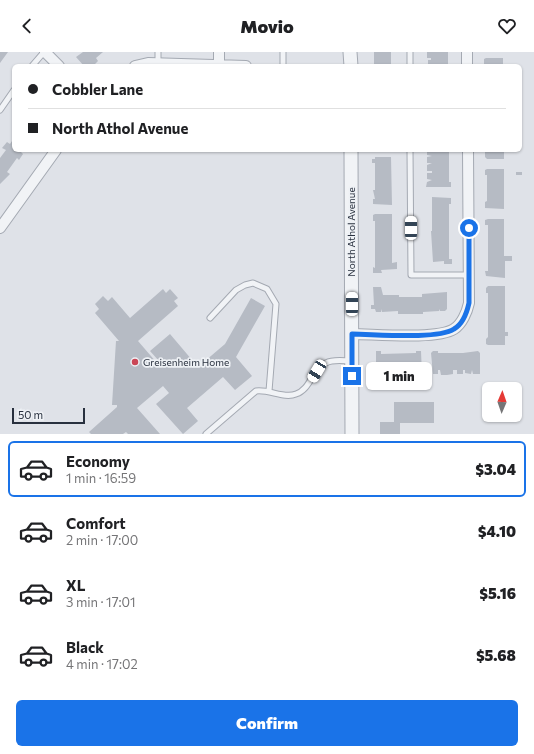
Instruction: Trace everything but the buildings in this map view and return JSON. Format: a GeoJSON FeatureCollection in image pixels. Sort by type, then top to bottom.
{"type":"FeatureCollection","features":[{"type":"Feature","properties":{"kind":"street"},"geometry":{"type":"LineString","coordinates":[[45,52],[57,64]]}},
{"type":"Feature","properties":{"kind":"street"},"geometry":{"type":"LineString","coordinates":[[219,52],[219,64]]}},
{"type":"Feature","properties":{"kind":"street"},"geometry":{"type":"LineString","coordinates":[[350,52],[351,64]]}},
{"type":"Feature","properties":{"kind":"street"},"geometry":{"type":"LineString","coordinates":[[467,52],[467,64]]}},
{"type":"Feature","properties":{"kind":"street"},"geometry":{"type":"LineString","coordinates":[[150,64],[188,64]]}},
{"type":"Feature","properties":{"kind":"street"},"geometry":{"type":"LineString","coordinates":[[0,228],[55,152]]}},
{"type":"Feature","properties":{"kind":"street","name":"North Athol Avenue"},"geometry":{"type":"LineString","coordinates":[[351,152],[352,434]]}},
{"type":"Feature","properties":{"kind":"street"},"geometry":{"type":"LineString","coordinates":[[352,334],[435,334],[455,329],[466,312],[469,303],[468,152]]}},
{"type":"Feature","properties":{"kind":"lane"},"geometry":{"type":"LineString","coordinates":[[34,64],[45,52]]}},
{"type":"Feature","properties":{"kind":"lane"},"geometry":{"type":"LineString","coordinates":[[158,52],[158,63]]}},
{"type":"Feature","properties":{"kind":"lane"},"geometry":{"type":"LineString","coordinates":[[283,52],[283,64]]}},
{"type":"Feature","properties":{"kind":"lane"},"geometry":{"type":"LineString","coordinates":[[410,52],[410,64]]}},
{"type":"Feature","properties":{"kind":"lane"},"geometry":{"type":"LineString","coordinates":[[0,110],[12,93]]}},
{"type":"Feature","properties":{"kind":"lane"},"geometry":{"type":"LineString","coordinates":[[410,152],[411,275],[469,275]]}},
{"type":"Feature","properties":{"kind":"lane"},"geometry":{"type":"LineString","coordinates":[[210,318],[236,290],[245,285],[253,283],[267,289],[272,296],[276,308],[269,391]]}},
{"type":"Feature","properties":{"kind":"lane"},"geometry":{"type":"LineString","coordinates":[[206,434],[256,390],[269,391],[291,396],[299,394],[305,390],[317,371],[326,362],[352,361]]}},
{"type":"Feature","properties":{"kind":"place","name":"Greisenheim Home"},"geometry":{"type":"Point","coordinates":[135,362]}},
{"type":"Feature","properties":{"kind":"route"},"geometry":{"type":"LineString","coordinates":[[352,376],[352,334],[445,333],[455,329],[461,322],[469,303],[469,228]]}}]}
